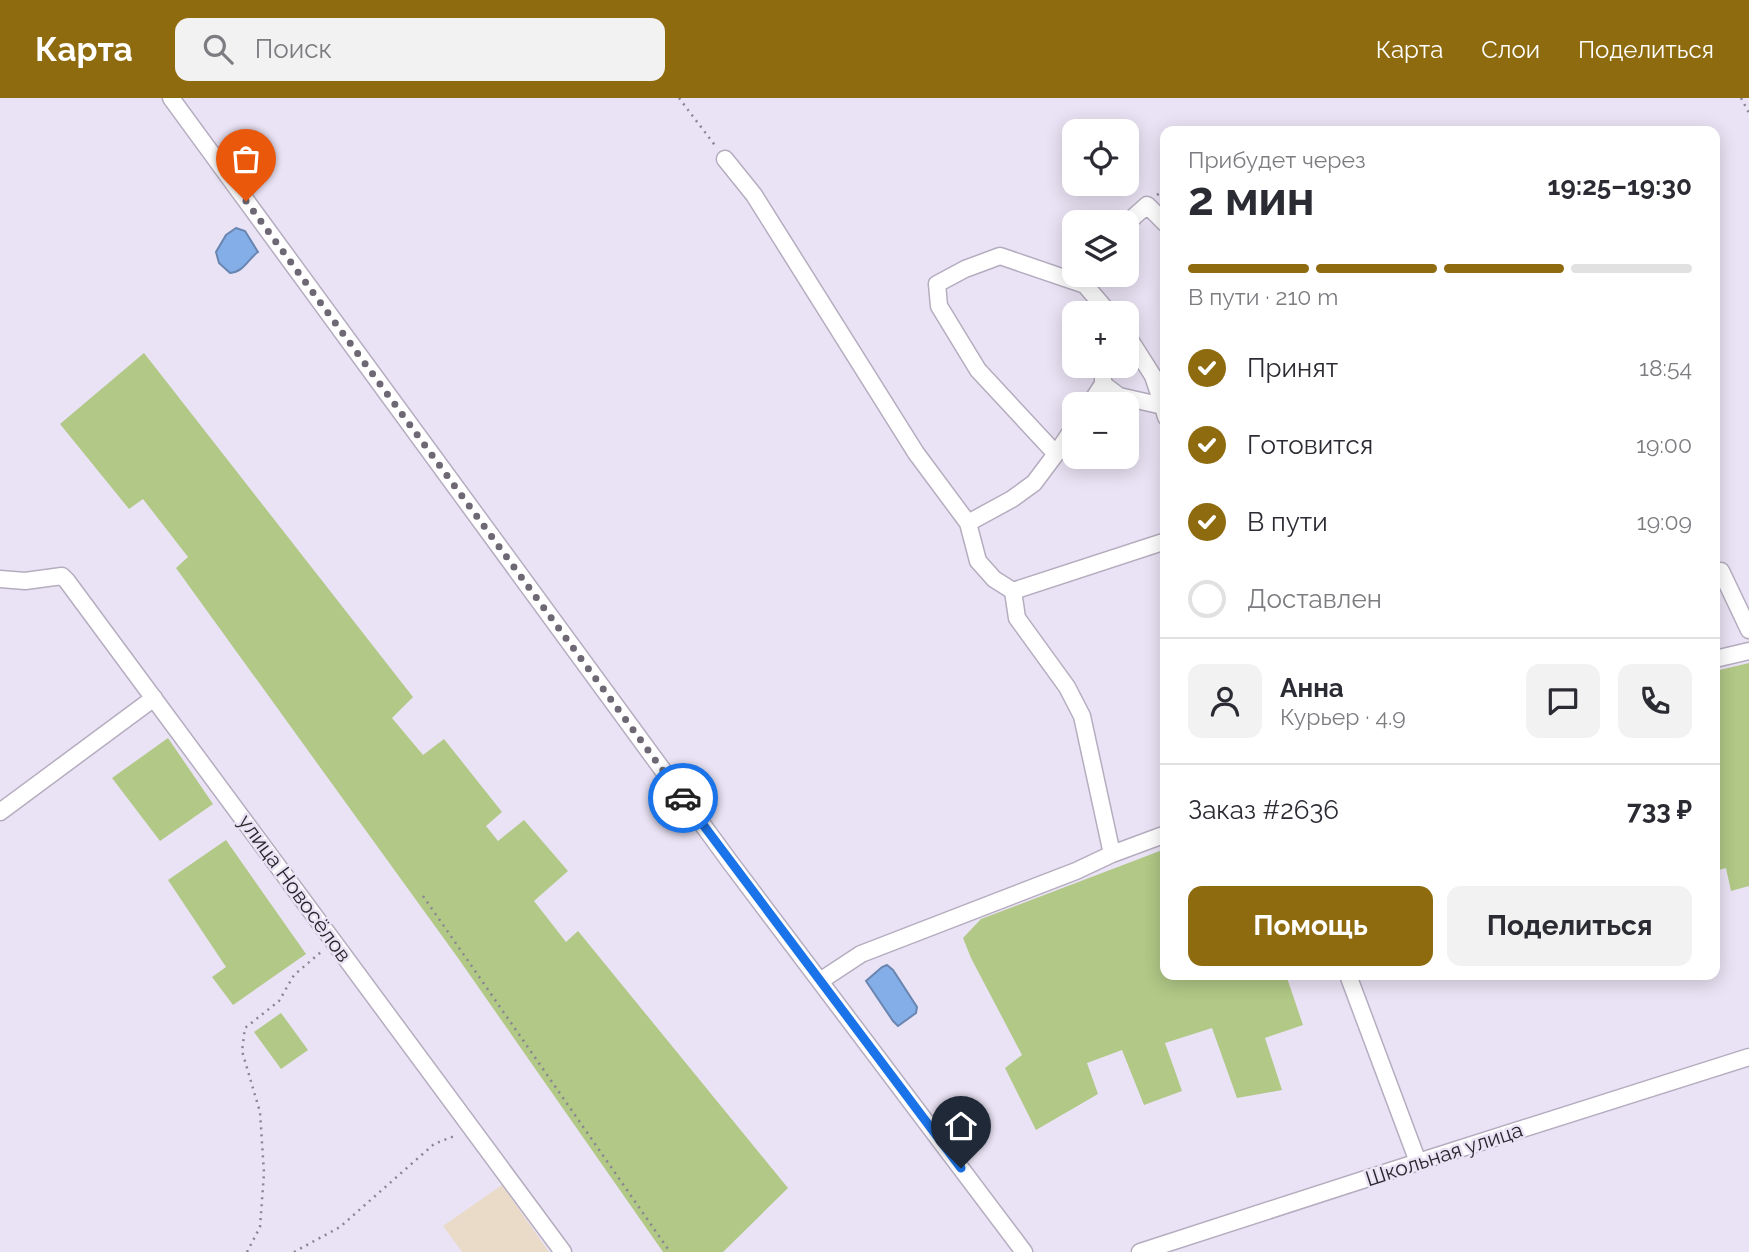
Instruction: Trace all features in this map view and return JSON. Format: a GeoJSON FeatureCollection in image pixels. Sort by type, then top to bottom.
{"type":"FeatureCollection","features":[{"type":"Feature","properties":{"kind":"street"},"geometry":{"type":"LineString","coordinates":[[171,98],[730,862],[1024,1252]]}},
{"type":"Feature","properties":{"kind":"street"},"geometry":{"type":"LineString","coordinates":[[725,159],[754,195],[916,453],[968,523],[978,561],[994,579],[1013,591],[1017,618],[1067,687],[1082,716],[1112,854]]}},
{"type":"Feature","properties":{"kind":"street"},"geometry":{"type":"LineString","coordinates":[[1139,212],[1147,205],[1160,217]]}},
{"type":"Feature","properties":{"kind":"street"},"geometry":{"type":"LineString","coordinates":[[1056,454],[978,370],[939,306],[937,284],[965,269],[1000,256],[1062,273]]}},
{"type":"Feature","properties":{"kind":"street"},"geometry":{"type":"LineString","coordinates":[[1139,356],[1153,376],[1160,395]]}},
{"type":"Feature","properties":{"kind":"street"},"geometry":{"type":"LineString","coordinates":[[1098,392],[1104,384],[1104,378]]}},
{"type":"Feature","properties":{"kind":"street"},"geometry":{"type":"LineString","coordinates":[[1104,384],[1119,396],[1160,408]]}},
{"type":"Feature","properties":{"kind":"street"},"geometry":{"type":"LineString","coordinates":[[968,523],[1012,499],[1034,483],[1062,445]]}},
{"type":"Feature","properties":{"kind":"street"},"geometry":{"type":"LineString","coordinates":[[1013,591],[1160,543]]}},
{"type":"Feature","properties":{"kind":"street"},"geometry":{"type":"LineString","coordinates":[[1721,571],[1749,630]]}},
{"type":"Feature","properties":{"kind":"street","name":"улица Новосёлов"},"geometry":{"type":"LineString","coordinates":[[0,579],[25,581],[62,576],[563,1252]]}},
{"type":"Feature","properties":{"kind":"street"},"geometry":{"type":"LineString","coordinates":[[1720,658],[1749,651]]}},
{"type":"Feature","properties":{"kind":"street"},"geometry":{"type":"LineString","coordinates":[[0,812],[154,698]]}},
{"type":"Feature","properties":{"kind":"street"},"geometry":{"type":"LineString","coordinates":[[820,981],[860,954],[1160,836]]}},
{"type":"Feature","properties":{"kind":"street"},"geometry":{"type":"LineString","coordinates":[[1350,980],[1418,1162]]}},
{"type":"Feature","properties":{"kind":"street","name":"Школьная улица"},"geometry":{"type":"LineString","coordinates":[[1140,1252],[1749,1057]]}},
{"type":"Feature","properties":{"kind":"path"},"geometry":{"type":"LineString","coordinates":[[679,98],[725,159]]}},
{"type":"Feature","properties":{"kind":"path"},"geometry":{"type":"LineString","coordinates":[[1741,98],[1749,113]]}},
{"type":"Feature","properties":{"kind":"path"},"geometry":{"type":"LineString","coordinates":[[423,896],[670,1252]]}},
{"type":"Feature","properties":{"kind":"path"},"geometry":{"type":"LineString","coordinates":[[247,1252],[260,1227],[264,1173],[260,1112],[242,1051],[245,1028],[279,1002],[294,975],[335,943]]}},
{"type":"Feature","properties":{"kind":"path"},"geometry":{"type":"LineString","coordinates":[[294,1252],[340,1227],[434,1144],[473,1129]]}},
{"type":"Feature","properties":{"kind":"shaded area"},"geometry":{"type":"Polygon","coordinates":[[[502,1185],[549,1252],[462,1252],[443,1226],[502,1185]]]}},
{"type":"Feature","properties":{"kind":"green space"},"geometry":{"type":"Polygon","coordinates":[[[144,353],[413,697],[392,718],[423,755],[444,739],[502,812],[486,826],[498,841],[524,820],[568,871],[534,901],[566,942],[578,931],[788,1188],[723,1252],[663,1252],[458,958],[176,568],[188,557],[143,499],[129,509],[60,424],[144,353]]]}},
{"type":"Feature","properties":{"kind":"green space"},"geometry":{"type":"Polygon","coordinates":[[[1749,663],[1749,886],[1731,891],[1726,868],[1720,870],[1720,670],[1749,663]]]}},
{"type":"Feature","properties":{"kind":"green space"},"geometry":{"type":"Polygon","coordinates":[[[168,738],[213,804],[160,841],[112,778],[168,738]]]}},
{"type":"Feature","properties":{"kind":"green space"},"geometry":{"type":"Polygon","coordinates":[[[226,840],[306,954],[233,1005],[212,977],[226,967],[168,880],[226,840]]]}},
{"type":"Feature","properties":{"kind":"green space"},"geometry":{"type":"Polygon","coordinates":[[[1160,851],[1160,980],[1288,980],[1303,1025],[1265,1038],[1282,1090],[1237,1098],[1212,1028],[1165,1043],[1182,1091],[1144,1105],[1122,1050],[1087,1063],[1098,1094],[1036,1130],[1005,1068],[1022,1055],[963,938],[981,919],[1160,851]]]}},
{"type":"Feature","properties":{"kind":"green space"},"geometry":{"type":"Polygon","coordinates":[[[281,1013],[308,1050],[281,1069],[254,1032],[281,1013]]]}},
{"type":"Feature","properties":{"kind":"water"},"geometry":{"type":"Polygon","coordinates":[[[236,228],[245,231],[258,252],[242,268],[230,273],[219,263],[216,252],[226,235],[236,228]]]}},
{"type":"Feature","properties":{"kind":"water"},"geometry":{"type":"Polygon","coordinates":[[[887,965],[917,1007],[916,1013],[898,1026],[866,981],[887,965]]]}},
{"type":"Feature","properties":{"kind":"way so far"},"geometry":{"type":"LineString","coordinates":[[246,201],[683,798]]}},
{"type":"Feature","properties":{"kind":"route"},"geometry":{"type":"LineString","coordinates":[[683,798],[961,1168]]}}]}
